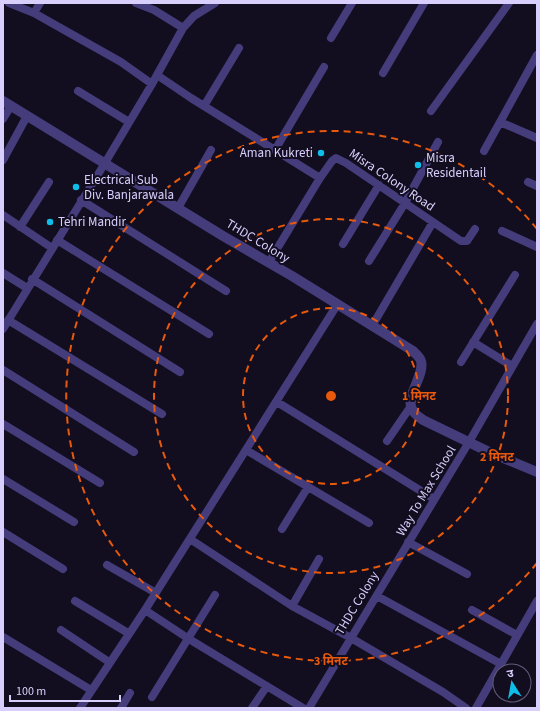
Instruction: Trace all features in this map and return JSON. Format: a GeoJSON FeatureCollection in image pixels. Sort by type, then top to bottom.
{"type":"FeatureCollection","features":[{"type":"Feature","properties":{"kind":"street"},"geometry":{"type":"LineString","coordinates":[[9,3],[34,13],[121,62],[204,106],[320,178]]}},
{"type":"Feature","properties":{"kind":"street"},"geometry":{"type":"LineString","coordinates":[[34,13],[40,3]]}},
{"type":"Feature","properties":{"kind":"street"},"geometry":{"type":"LineString","coordinates":[[136,3],[154,10],[183,28]]}},
{"type":"Feature","properties":{"kind":"street"},"geometry":{"type":"LineString","coordinates":[[3,329],[32,279],[58,240],[155,80],[183,28],[194,16],[214,3]]}},
{"type":"Feature","properties":{"kind":"street"},"geometry":{"type":"LineString","coordinates":[[331,38],[352,3]]}},
{"type":"Feature","properties":{"kind":"street"},"geometry":{"type":"LineString","coordinates":[[383,73],[424,3]]}},
{"type":"Feature","properties":{"kind":"street"},"geometry":{"type":"LineString","coordinates":[[431,111],[509,3]]}},
{"type":"Feature","properties":{"kind":"street"},"geometry":{"type":"LineString","coordinates":[[204,106],[239,48]]}},
{"type":"Feature","properties":{"kind":"street"},"geometry":{"type":"LineString","coordinates":[[484,151],[537,55]]}},
{"type":"Feature","properties":{"kind":"street"},"geometry":{"type":"LineString","coordinates":[[275,150],[324,67]]}},
{"type":"Feature","properties":{"kind":"street"},"geometry":{"type":"LineString","coordinates":[[78,91],[129,122]]}},
{"type":"Feature","properties":{"kind":"street"},"geometry":{"type":"LineString","coordinates":[[3,119],[7,103]]}},
{"type":"Feature","properties":{"kind":"street","name":"THDC Colony"},"geometry":{"type":"LineString","coordinates":[[7,103],[269,262],[413,352],[420,359],[421,363],[417,382],[410,398],[410,406]]}},
{"type":"Feature","properties":{"kind":"street"},"geometry":{"type":"LineString","coordinates":[[3,160],[28,116]]}},
{"type":"Feature","properties":{"kind":"street"},"geometry":{"type":"LineString","coordinates":[[500,122],[537,138]]}},
{"type":"Feature","properties":{"kind":"street"},"geometry":{"type":"LineString","coordinates":[[369,261],[405,203],[438,142]]}},
{"type":"Feature","properties":{"kind":"street"},"geometry":{"type":"LineString","coordinates":[[178,208],[211,150]]}},
{"type":"Feature","properties":{"kind":"street","name":"Misra Colony Road"},"geometry":{"type":"LineString","coordinates":[[269,262],[320,178],[332,160],[336,158],[346,163],[463,242],[467,241],[475,229]]}},
{"type":"Feature","properties":{"kind":"street"},"geometry":{"type":"LineString","coordinates":[[20,227],[49,182]]}},
{"type":"Feature","properties":{"kind":"street"},"geometry":{"type":"LineString","coordinates":[[528,182],[537,186]]}},
{"type":"Feature","properties":{"kind":"street"},"geometry":{"type":"LineString","coordinates":[[343,244],[379,185]]}},
{"type":"Feature","properties":{"kind":"street"},"geometry":{"type":"LineString","coordinates":[[81,200],[226,291]]}},
{"type":"Feature","properties":{"kind":"street"},"geometry":{"type":"LineString","coordinates":[[3,215],[52,248]]}},
{"type":"Feature","properties":{"kind":"street"},"geometry":{"type":"LineString","coordinates":[[372,326],[433,222]]}},
{"type":"Feature","properties":{"kind":"street"},"geometry":{"type":"LineString","coordinates":[[502,231],[537,247]]}},
{"type":"Feature","properties":{"kind":"street"},"geometry":{"type":"LineString","coordinates":[[58,240],[209,334]]}},
{"type":"Feature","properties":{"kind":"street"},"geometry":{"type":"LineString","coordinates":[[3,274],[27,288]]}},
{"type":"Feature","properties":{"kind":"street"},"geometry":{"type":"LineString","coordinates":[[460,362],[515,275]]}},
{"type":"Feature","properties":{"kind":"street"},"geometry":{"type":"LineString","coordinates":[[32,279],[180,372]]}},
{"type":"Feature","properties":{"kind":"street"},"geometry":{"type":"LineString","coordinates":[[80,708],[128,633],[156,593],[337,305]]}},
{"type":"Feature","properties":{"kind":"street"},"geometry":{"type":"LineString","coordinates":[[8,320],[162,414]]}},
{"type":"Feature","properties":{"kind":"street","name":"Way To Max School"},"geometry":{"type":"LineString","coordinates":[[403,551],[469,442],[537,324]]}},
{"type":"Feature","properties":{"kind":"street"},"geometry":{"type":"LineString","coordinates":[[473,342],[512,366]]}},
{"type":"Feature","properties":{"kind":"street"},"geometry":{"type":"LineString","coordinates":[[3,370],[134,452]]}},
{"type":"Feature","properties":{"kind":"street"},"geometry":{"type":"LineString","coordinates":[[277,402],[434,499]]}},
{"type":"Feature","properties":{"kind":"street"},"geometry":{"type":"LineString","coordinates":[[387,441],[410,406],[412,410],[423,420],[537,472]]}},
{"type":"Feature","properties":{"kind":"street"},"geometry":{"type":"LineString","coordinates":[[3,424],[100,483]]}},
{"type":"Feature","properties":{"kind":"street"},"geometry":{"type":"LineString","coordinates":[[246,450],[369,523]]}},
{"type":"Feature","properties":{"kind":"street"},"geometry":{"type":"LineString","coordinates":[[3,479],[74,522]]}},
{"type":"Feature","properties":{"kind":"street"},"geometry":{"type":"LineString","coordinates":[[282,528],[308,487]]}},
{"type":"Feature","properties":{"kind":"street"},"geometry":{"type":"LineString","coordinates":[[3,532],[63,569]]}},
{"type":"Feature","properties":{"kind":"street"},"geometry":{"type":"LineString","coordinates":[[190,539],[292,606],[351,638],[443,692],[466,708]]}},
{"type":"Feature","properties":{"kind":"street"},"geometry":{"type":"LineString","coordinates":[[408,542],[467,574]]}},
{"type":"Feature","properties":{"kind":"street","name":"THDC Colony"},"geometry":{"type":"LineString","coordinates":[[309,708],[403,551]]}},
{"type":"Feature","properties":{"kind":"street"},"geometry":{"type":"LineString","coordinates":[[292,606],[319,559]]}},
{"type":"Feature","properties":{"kind":"street"},"geometry":{"type":"LineString","coordinates":[[107,565],[156,593]]}},
{"type":"Feature","properties":{"kind":"street"},"geometry":{"type":"LineString","coordinates":[[152,697],[215,595]]}},
{"type":"Feature","properties":{"kind":"street"},"geometry":{"type":"LineString","coordinates":[[377,596],[499,663]]}},
{"type":"Feature","properties":{"kind":"street"},"geometry":{"type":"LineString","coordinates":[[75,601],[128,633]]}},
{"type":"Feature","properties":{"kind":"street"},"geometry":{"type":"LineString","coordinates":[[502,663],[537,601]]}},
{"type":"Feature","properties":{"kind":"street"},"geometry":{"type":"LineString","coordinates":[[145,610],[189,639],[303,708]]}},
{"type":"Feature","properties":{"kind":"street"},"geometry":{"type":"LineString","coordinates":[[472,610],[517,635]]}},
{"type":"Feature","properties":{"kind":"street"},"geometry":{"type":"LineString","coordinates":[[61,630],[109,662]]}},
{"type":"Feature","properties":{"kind":"street"},"geometry":{"type":"LineString","coordinates":[[3,637],[91,690]]}},
{"type":"Feature","properties":{"kind":"street"},"geometry":{"type":"LineString","coordinates":[[476,708],[492,680]]}},
{"type":"Feature","properties":{"kind":"street"},"geometry":{"type":"LineString","coordinates":[[252,708],[267,686]]}},
{"type":"Feature","properties":{"kind":"street"},"geometry":{"type":"LineString","coordinates":[[121,708],[130,693]]}},
{"type":"Feature","properties":{"kind":"place","name":"Aman Kukreti"},"geometry":{"type":"Point","coordinates":[321,153]}},
{"type":"Feature","properties":{"kind":"place","name":"Misra Residentail"},"geometry":{"type":"Point","coordinates":[418,165]}},
{"type":"Feature","properties":{"kind":"place","name":"Electrical Sub Div. Banjarawala"},"geometry":{"type":"Point","coordinates":[76,187]}},
{"type":"Feature","properties":{"kind":"place","name":"Tehri Mandir"},"geometry":{"type":"Point","coordinates":[50,222]}}]}
